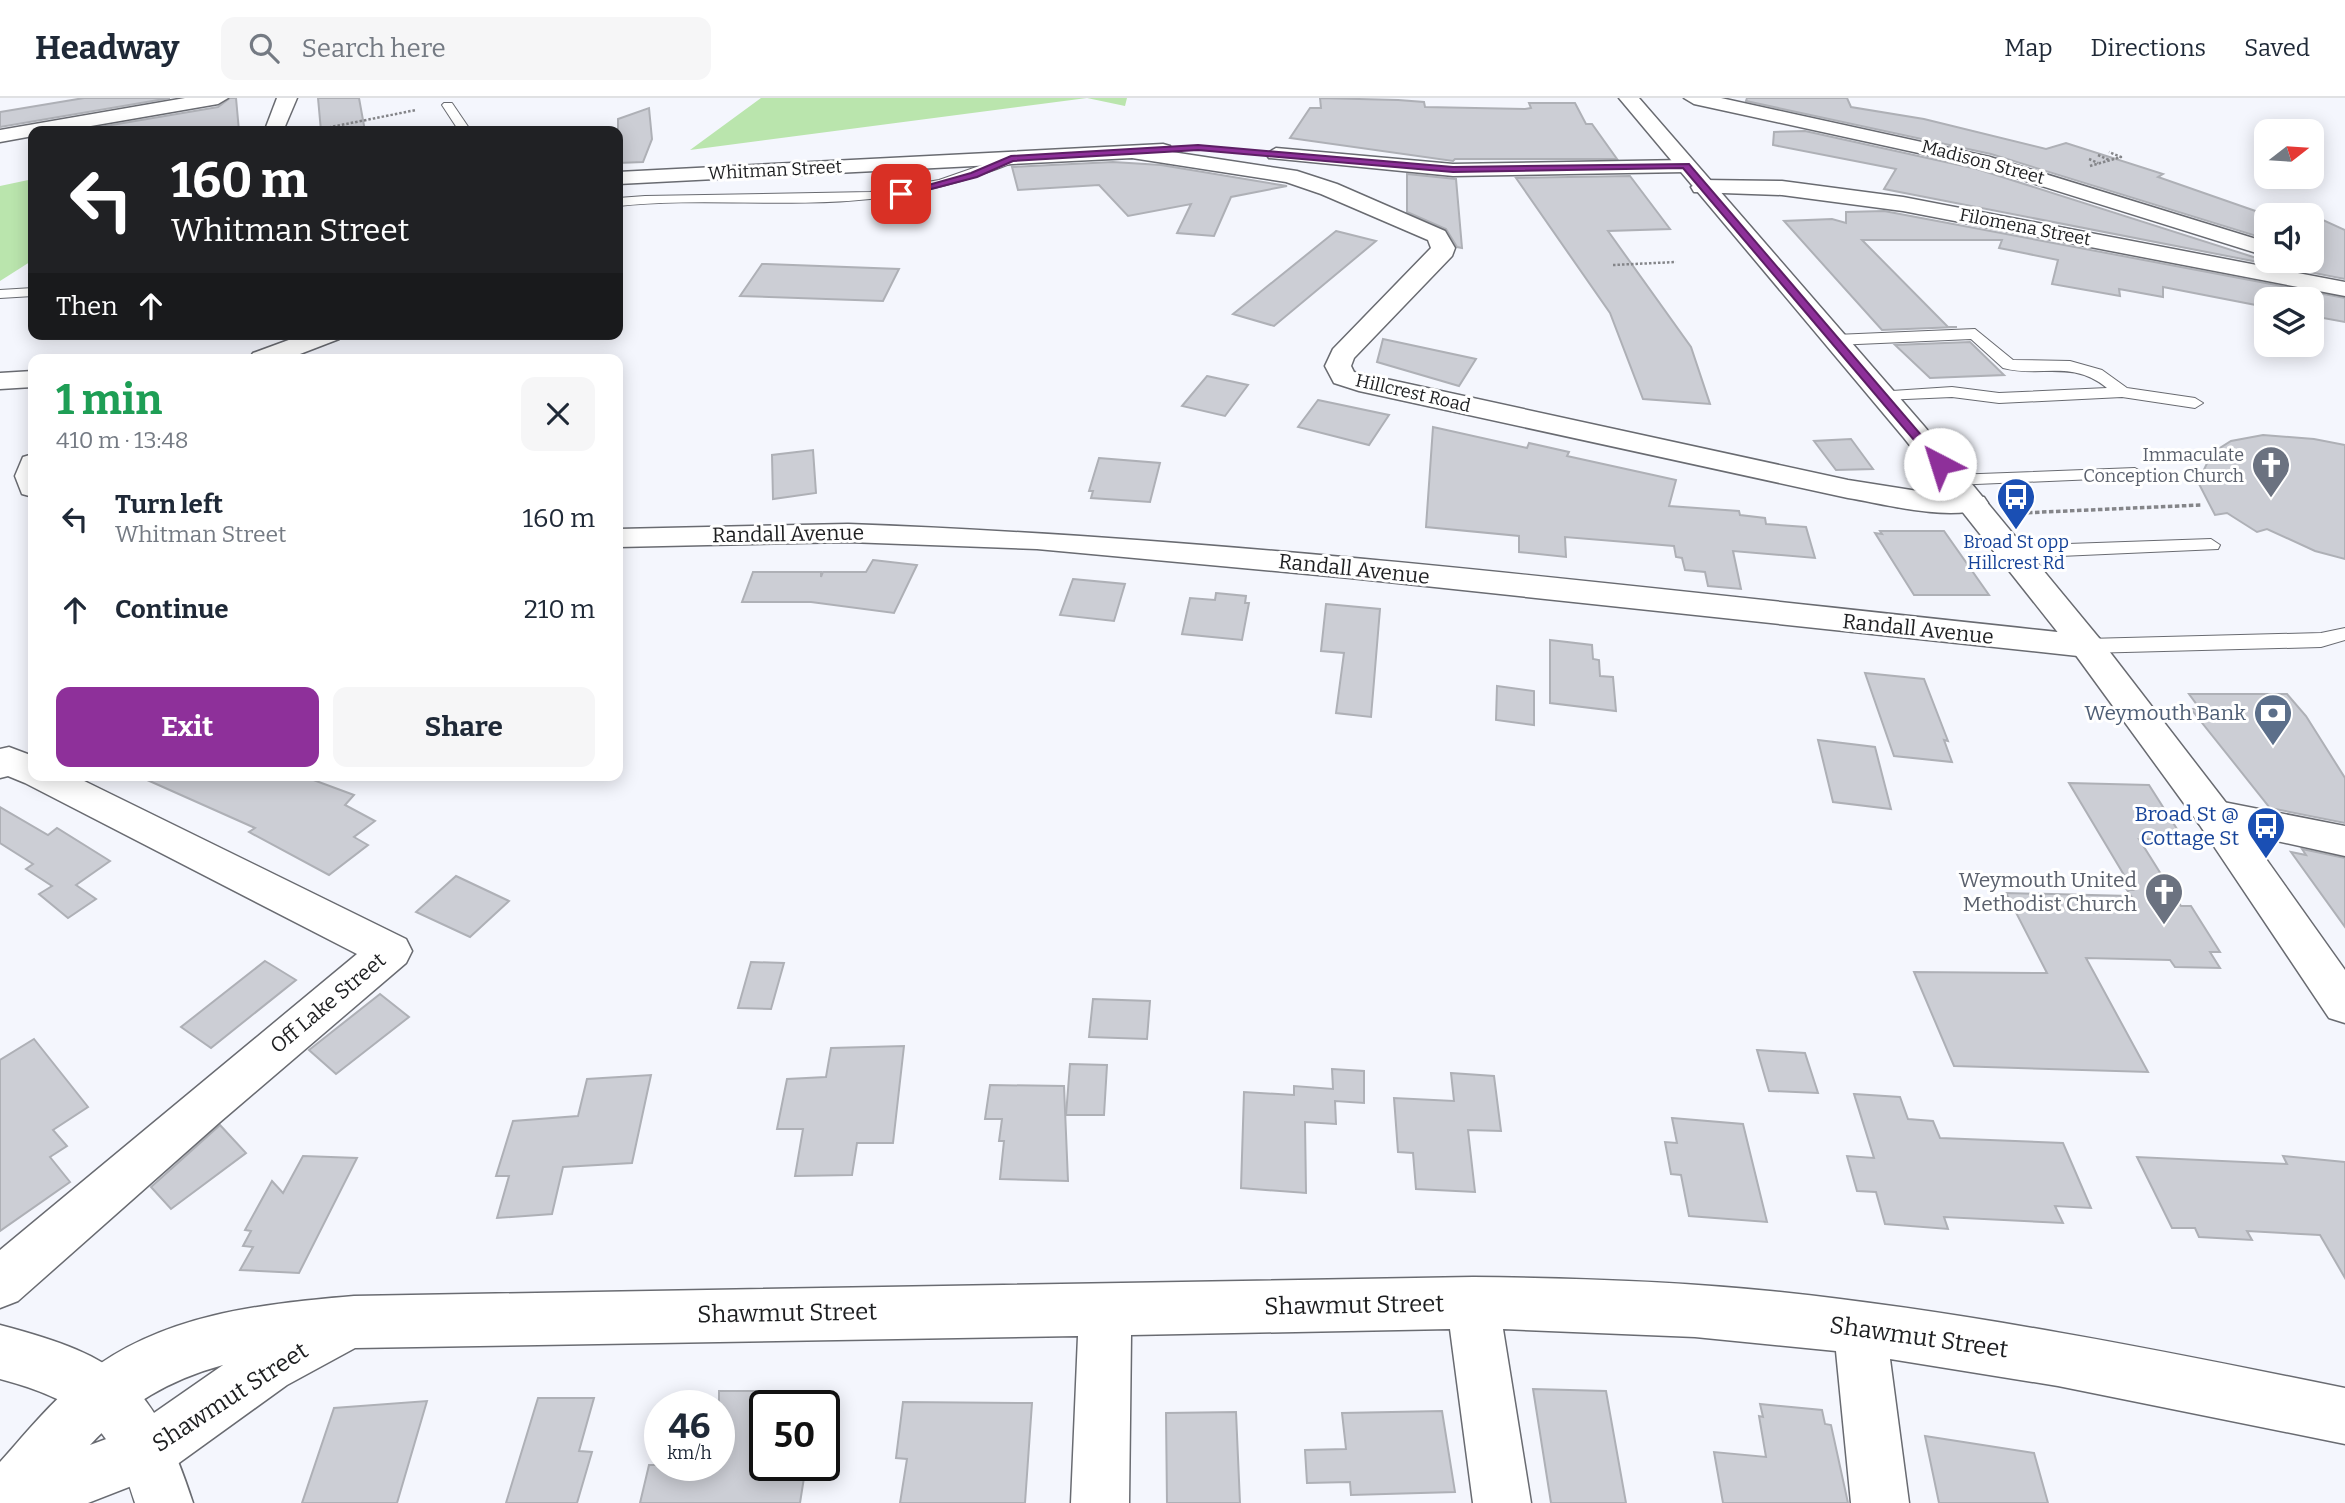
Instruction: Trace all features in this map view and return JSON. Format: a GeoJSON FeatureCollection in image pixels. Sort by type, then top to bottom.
{"type":"FeatureCollection","features":[{"type":"Feature","properties":{"kind":"street"},"geometry":{"type":"LineString","coordinates":[[57,126],[218,98]]}},
{"type":"Feature","properties":{"kind":"street"},"geometry":{"type":"LineString","coordinates":[[276,126],[287,98]]}},
{"type":"Feature","properties":{"kind":"street"},"geometry":{"type":"LineString","coordinates":[[1629,98],[1971,500],[2087,646],[2213,814],[2345,1005]]}},
{"type":"Feature","properties":{"kind":"street","name":"Madison Street"},"geometry":{"type":"LineString","coordinates":[[1694,98],[1983,161],[2254,245]]}},
{"type":"Feature","properties":{"kind":"street"},"geometry":{"type":"LineString","coordinates":[[0,136],[28,131]]}},
{"type":"Feature","properties":{"kind":"street","name":"Whitman Street"},"geometry":{"type":"LineString","coordinates":[[623,180],[657,176],[1214,147],[1363,164],[1495,171],[1694,176]]}},
{"type":"Feature","properties":{"kind":"street","name":"Hillcrest Road"},"geometry":{"type":"LineString","coordinates":[[1138,153],[1289,176],[1329,189],[1437,236],[1443,248],[1440,256],[1342,355],[1338,366],[1345,377],[1352,380],[1848,489],[1924,502],[1971,500]]}},
{"type":"Feature","properties":{"kind":"street","name":"Filomena Street"},"geometry":{"type":"LineString","coordinates":[[1694,176],[1903,204],[2345,289]]}},
{"type":"Feature","properties":{"kind":"street"},"geometry":{"type":"LineString","coordinates":[[2324,268],[2345,275]]}},
{"type":"Feature","properties":{"kind":"street"},"geometry":{"type":"LineString","coordinates":[[276,354],[314,340]]}},
{"type":"Feature","properties":{"kind":"street"},"geometry":{"type":"LineString","coordinates":[[0,381],[28,379]]}},
{"type":"Feature","properties":{"kind":"street","name":"Randall Avenue"},"geometry":{"type":"LineString","coordinates":[[623,538],[875,533],[1037,540],[1337,567],[2087,646]]}},
{"type":"Feature","properties":{"kind":"street"},"geometry":{"type":"LineString","coordinates":[[0,765],[9,760],[28,770]]}},
{"type":"Feature","properties":{"kind":"street","name":"Off Lake Street"},"geometry":{"type":"LineString","coordinates":[[0,1283],[203,1107],[391,951],[51,781]]}},
{"type":"Feature","properties":{"kind":"street"},"geometry":{"type":"LineString","coordinates":[[2213,814],[2345,841]]}},
{"type":"Feature","properties":{"kind":"street"},"geometry":{"type":"LineString","coordinates":[[1473,1303],[1502,1503]]}},
{"type":"Feature","properties":{"kind":"street","name":"Shawmut Street"},"geometry":{"type":"LineString","coordinates":[[136,1443],[136,1372],[185,1348],[243,1332],[354,1322],[1473,1303],[1649,1308],[1860,1328],[2013,1350],[2345,1416]]}},
{"type":"Feature","properties":{"kind":"street"},"geometry":{"type":"LineString","coordinates":[[1100,1503],[1105,1310]]}},
{"type":"Feature","properties":{"kind":"street","name":"Shawmut Street"},"geometry":{"type":"LineString","coordinates":[[12,1503],[136,1443],[268,1366],[354,1322]]}},
{"type":"Feature","properties":{"kind":"street"},"geometry":{"type":"LineString","coordinates":[[1860,1328],[1880,1503]]}},
{"type":"Feature","properties":{"kind":"street"},"geometry":{"type":"LineString","coordinates":[[0,1352],[54,1368],[136,1443]]}},
{"type":"Feature","properties":{"kind":"street","name":"Shawmut Street"},"geometry":{"type":"LineString","coordinates":[[2,1503],[136,1443]]}},
{"type":"Feature","properties":{"kind":"lane"},"geometry":{"type":"LineString","coordinates":[[448,105],[462,126]]}},
{"type":"Feature","properties":{"kind":"lane"},"geometry":{"type":"LineString","coordinates":[[623,201],[657,197],[788,199],[901,194],[974,175],[1011,159]]}},
{"type":"Feature","properties":{"kind":"lane"},"geometry":{"type":"LineString","coordinates":[[0,294],[28,292]]}},
{"type":"Feature","properties":{"kind":"lane"},"geometry":{"type":"LineString","coordinates":[[1835,340],[1975,334],[2009,365],[2076,366],[2106,377],[2122,393]]}},
{"type":"Feature","properties":{"kind":"lane"},"geometry":{"type":"LineString","coordinates":[[1883,395],[1952,392],[1999,398],[2122,393],[2195,403]]}},
{"type":"Feature","properties":{"kind":"lane"},"geometry":{"type":"LineString","coordinates":[[1971,500],[2136,473]]}},
{"type":"Feature","properties":{"kind":"lane"},"geometry":{"type":"LineString","coordinates":[[2012,552],[2211,545]]}},
{"type":"Feature","properties":{"kind":"lane"},"geometry":{"type":"LineString","coordinates":[[2087,646],[2321,640],[2345,634]]}},
{"type":"Feature","properties":{"kind":"path"},"geometry":{"type":"LineString","coordinates":[[336,126],[416,110]]}},
{"type":"Feature","properties":{"kind":"path"},"geometry":{"type":"LineString","coordinates":[[2098,155],[2110,160]]}},
{"type":"Feature","properties":{"kind":"path"},"geometry":{"type":"LineString","coordinates":[[2089,159],[2099,163]]}},
{"type":"Feature","properties":{"kind":"path"},"geometry":{"type":"LineString","coordinates":[[1613,265],[1676,262]]}},
{"type":"Feature","properties":{"kind":"path"},"geometry":{"type":"LineString","coordinates":[[1971,500],[2019,513],[2201,505]]}},
{"type":"Feature","properties":{"kind":"green space"},"geometry":{"type":"Polygon","coordinates":[[[761,98],[1087,98],[690,150],[761,98]]]}},
{"type":"Feature","properties":{"kind":"green space"},"geometry":{"type":"Polygon","coordinates":[[[1087,98],[1127,98],[1125,106],[1087,98]]]}},
{"type":"Feature","properties":{"kind":"green space"},"geometry":{"type":"Polygon","coordinates":[[[28,180],[28,263],[0,281],[0,186],[28,180]]]}},
{"type":"Feature","properties":{"kind":"building"},"geometry":{"type":"Polygon","coordinates":[[[84,98],[170,98],[0,127],[0,112],[84,98]]]}},
{"type":"Feature","properties":{"kind":"building"},"geometry":{"type":"Polygon","coordinates":[[[230,98],[236,98],[239,126],[106,126],[218,107],[230,98]]]}},
{"type":"Feature","properties":{"kind":"building"},"geometry":{"type":"Polygon","coordinates":[[[318,98],[359,98],[364,126],[321,126],[318,98]]]}},
{"type":"Feature","properties":{"kind":"building"},"geometry":{"type":"Polygon","coordinates":[[[1320,98],[1424,102],[1425,107],[1525,109],[1531,108],[1529,103],[1575,103],[1586,124],[1592,124],[1617,159],[1453,161],[1290,138],[1310,108],[1321,108],[1320,98]]]}},
{"type":"Feature","properties":{"kind":"building"},"geometry":{"type":"Polygon","coordinates":[[[1747,98],[1847,98],[1851,107],[1924,119],[2046,149],[2066,143],[2163,174],[2158,177],[2254,210],[2254,235],[1991,154],[1746,101],[1747,98]]]}},
{"type":"Feature","properties":{"kind":"building"},"geometry":{"type":"Polygon","coordinates":[[[649,108],[652,139],[643,162],[623,163],[623,126],[618,126],[618,119],[649,108]]]}},
{"type":"Feature","properties":{"kind":"building"},"geometry":{"type":"Polygon","coordinates":[[[1805,131],[1977,169],[2254,257],[2254,261],[1884,189],[1896,169],[1773,145],[1774,132],[1805,131]]]}},
{"type":"Feature","properties":{"kind":"building"},"geometry":{"type":"Polygon","coordinates":[[[1113,162],[1161,165],[1287,186],[1231,197],[1214,236],[1177,233],[1191,204],[1128,216],[1099,185],[1018,190],[1012,167],[1113,162]]]}},
{"type":"Feature","properties":{"kind":"building"},"geometry":{"type":"Polygon","coordinates":[[[1407,174],[1456,179],[1462,248],[1457,247],[1446,229],[1407,212],[1407,174]]]}},
{"type":"Feature","properties":{"kind":"building"},"geometry":{"type":"Polygon","coordinates":[[[1630,176],[1670,229],[1608,231],[1691,347],[1710,404],[1643,399],[1610,313],[1516,178],[1630,176]]]}},
{"type":"Feature","properties":{"kind":"building"},"geometry":{"type":"Polygon","coordinates":[[[1884,211],[2287,287],[2254,287],[2254,305],[2163,287],[2163,297],[2119,289],[2120,296],[2052,284],[2058,260],[1999,248],[2002,240],[1862,240],[1948,327],[1957,327],[1882,330],[1784,221],[1832,219],[1846,223],[1846,212],[1884,211]]]}},
{"type":"Feature","properties":{"kind":"building"},"geometry":{"type":"Polygon","coordinates":[[[2324,220],[2345,230],[2345,279],[2314,273],[2324,273],[2324,220]]]}},
{"type":"Feature","properties":{"kind":"building"},"geometry":{"type":"Polygon","coordinates":[[[1336,231],[1376,241],[1274,326],[1233,314],[1336,231]]]}},
{"type":"Feature","properties":{"kind":"building"},"geometry":{"type":"Polygon","coordinates":[[[762,264],[899,269],[883,301],[740,296],[762,264]]]}},
{"type":"Feature","properties":{"kind":"building"},"geometry":{"type":"Polygon","coordinates":[[[2324,294],[2345,298],[2345,322],[2324,318],[2324,294]]]}},
{"type":"Feature","properties":{"kind":"building"},"geometry":{"type":"Polygon","coordinates":[[[1383,339],[1476,359],[1459,386],[1377,362],[1383,339]]]}},
{"type":"Feature","properties":{"kind":"building"},"geometry":{"type":"Polygon","coordinates":[[[1970,342],[2004,375],[1930,378],[1895,345],[1970,342]]]}},
{"type":"Feature","properties":{"kind":"building"},"geometry":{"type":"Polygon","coordinates":[[[1207,376],[1248,385],[1225,416],[1182,406],[1207,376]]]}},
{"type":"Feature","properties":{"kind":"building"},"geometry":{"type":"Polygon","coordinates":[[[1318,400],[1389,415],[1369,445],[1298,427],[1318,400]]]}},
{"type":"Feature","properties":{"kind":"building"},"geometry":{"type":"Polygon","coordinates":[[[1433,427],[1527,448],[1529,443],[1569,452],[1567,456],[1676,480],[1669,506],[1739,511],[1740,515],[1765,518],[1766,524],[1806,527],[1815,558],[1733,551],[1741,589],[1708,586],[1705,572],[1685,570],[1682,558],[1676,557],[1674,546],[1565,537],[1566,557],[1519,552],[1519,536],[1426,527],[1433,427]]]}},
{"type":"Feature","properties":{"kind":"building","name":"Immaculate Conception Church"},"geometry":{"type":"Polygon","coordinates":[[[2263,435],[2314,439],[2345,445],[2345,559],[2315,551],[2267,529],[2257,532],[2227,513],[2215,515],[2198,482],[2212,453],[2231,441],[2263,435]]]}},
{"type":"Feature","properties":{"kind":"building"},"geometry":{"type":"Polygon","coordinates":[[[1851,439],[1873,469],[1836,470],[1814,441],[1851,439]]]}},
{"type":"Feature","properties":{"kind":"building"},"geometry":{"type":"Polygon","coordinates":[[[813,450],[816,493],[773,499],[772,455],[813,450]]]}},
{"type":"Feature","properties":{"kind":"building"},"geometry":{"type":"Polygon","coordinates":[[[1099,458],[1160,463],[1150,502],[1091,498],[1093,491],[1089,491],[1099,458]]]}},
{"type":"Feature","properties":{"kind":"building"},"geometry":{"type":"Polygon","coordinates":[[[1880,531],[1944,531],[1989,595],[1914,595],[1875,533],[1882,534],[1880,531]]]}},
{"type":"Feature","properties":{"kind":"building"},"geometry":{"type":"Polygon","coordinates":[[[873,560],[917,565],[894,613],[811,602],[742,602],[753,572],[821,572],[821,577],[823,572],[866,572],[873,560]]]}},
{"type":"Feature","properties":{"kind":"building"},"geometry":{"type":"Polygon","coordinates":[[[1073,579],[1125,584],[1114,621],[1060,615],[1073,579]]]}},
{"type":"Feature","properties":{"kind":"building"},"geometry":{"type":"Polygon","coordinates":[[[1216,593],[1246,596],[1245,603],[1249,603],[1242,640],[1182,634],[1190,598],[1215,600],[1216,593]]]}},
{"type":"Feature","properties":{"kind":"building"},"geometry":{"type":"Polygon","coordinates":[[[1326,604],[1380,609],[1371,717],[1336,713],[1344,653],[1321,651],[1326,604]]]}},
{"type":"Feature","properties":{"kind":"building"},"geometry":{"type":"Polygon","coordinates":[[[1550,640],[1592,645],[1593,659],[1599,660],[1600,676],[1613,677],[1616,711],[1550,703],[1550,640]]]}},
{"type":"Feature","properties":{"kind":"building"},"geometry":{"type":"Polygon","coordinates":[[[1865,673],[1924,679],[1948,741],[1944,740],[1952,762],[1894,756],[1865,673]]]}},
{"type":"Feature","properties":{"kind":"building"},"geometry":{"type":"Polygon","coordinates":[[[1497,686],[1534,691],[1534,725],[1496,720],[1497,686]]]}},
{"type":"Feature","properties":{"kind":"building","name":"Weymouth Bank"},"geometry":{"type":"Polygon","coordinates":[[[2189,694],[2287,694],[2306,716],[2345,778],[2345,823],[2270,808],[2191,709],[2200,709],[2189,694]]]}},
{"type":"Feature","properties":{"kind":"building"},"geometry":{"type":"Polygon","coordinates":[[[1818,740],[1875,747],[1891,809],[1833,802],[1818,740]]]}},
{"type":"Feature","properties":{"kind":"building"},"geometry":{"type":"Polygon","coordinates":[[[149,781],[316,781],[354,795],[345,805],[375,821],[354,837],[368,845],[329,875],[249,832],[255,828],[149,781]]]}},
{"type":"Feature","properties":{"kind":"building"},"geometry":{"type":"Polygon","coordinates":[[[2069,783],[2149,785],[2184,840],[2139,839],[2181,906],[2191,906],[2220,952],[2210,952],[2220,968],[2175,967],[2170,960],[2086,958],[2148,1072],[1954,1066],[1914,972],[2047,973],[2006,893],[2131,896],[2127,890],[2133,890],[2069,783]]]}},
{"type":"Feature","properties":{"kind":"building"},"geometry":{"type":"Polygon","coordinates":[[[0,807],[48,835],[57,828],[110,861],[76,885],[96,899],[68,918],[39,894],[52,886],[26,869],[33,864],[0,843],[0,807]]]}},
{"type":"Feature","properties":{"kind":"building"},"geometry":{"type":"Polygon","coordinates":[[[2302,849],[2345,858],[2345,927],[2291,852],[2306,855],[2302,849]]]}},
{"type":"Feature","properties":{"kind":"building"},"geometry":{"type":"Polygon","coordinates":[[[456,876],[509,901],[470,937],[416,912],[456,876]]]}},
{"type":"Feature","properties":{"kind":"building"},"geometry":{"type":"Polygon","coordinates":[[[265,961],[296,980],[211,1048],[181,1027],[265,961]]]}},
{"type":"Feature","properties":{"kind":"building"},"geometry":{"type":"Polygon","coordinates":[[[751,962],[784,963],[771,1009],[738,1008],[751,962]]]}},
{"type":"Feature","properties":{"kind":"building"},"geometry":{"type":"Polygon","coordinates":[[[380,994],[409,1017],[336,1074],[309,1050],[380,994]]]}},
{"type":"Feature","properties":{"kind":"building"},"geometry":{"type":"Polygon","coordinates":[[[1093,999],[1150,1001],[1147,1039],[1089,1037],[1093,999]]]}},
{"type":"Feature","properties":{"kind":"building"},"geometry":{"type":"Polygon","coordinates":[[[34,1039],[88,1107],[53,1130],[67,1146],[50,1157],[70,1182],[0,1231],[0,1060],[34,1039]]]}},
{"type":"Feature","properties":{"kind":"building"},"geometry":{"type":"Polygon","coordinates":[[[904,1046],[893,1143],[857,1143],[852,1175],[795,1176],[803,1129],[777,1129],[787,1079],[826,1077],[831,1048],[904,1046]]]}},
{"type":"Feature","properties":{"kind":"building"},"geometry":{"type":"Polygon","coordinates":[[[1757,1050],[1805,1053],[1818,1093],[1769,1091],[1757,1050]]]}},
{"type":"Feature","properties":{"kind":"building"},"geometry":{"type":"Polygon","coordinates":[[[1070,1064],[1107,1065],[1104,1115],[1066,1115],[1070,1064]]]}},
{"type":"Feature","properties":{"kind":"building"},"geometry":{"type":"Polygon","coordinates":[[[1332,1069],[1364,1071],[1364,1103],[1335,1101],[1336,1124],[1305,1122],[1306,1193],[1241,1188],[1244,1092],[1294,1095],[1294,1086],[1333,1089],[1332,1069]]]}},
{"type":"Feature","properties":{"kind":"building"},"geometry":{"type":"Polygon","coordinates":[[[1451,1073],[1494,1076],[1501,1131],[1468,1130],[1475,1192],[1416,1189],[1413,1153],[1398,1152],[1394,1098],[1454,1101],[1451,1073]]]}},
{"type":"Feature","properties":{"kind":"building"},"geometry":{"type":"Polygon","coordinates":[[[651,1075],[632,1163],[563,1167],[552,1214],[497,1218],[509,1176],[496,1176],[513,1121],[578,1116],[587,1079],[651,1075]]]}},
{"type":"Feature","properties":{"kind":"building"},"geometry":{"type":"Polygon","coordinates":[[[990,1085],[1064,1086],[1068,1181],[1000,1179],[1004,1141],[999,1141],[1002,1119],[985,1119],[990,1085]]]}},
{"type":"Feature","properties":{"kind":"building"},"geometry":{"type":"Polygon","coordinates":[[[1854,1094],[1900,1097],[1908,1119],[1933,1121],[1940,1138],[2063,1143],[2091,1208],[2055,1206],[2063,1223],[1944,1217],[1948,1229],[1885,1224],[1876,1192],[1857,1191],[1847,1156],[1874,1158],[1854,1094]]]}},
{"type":"Feature","properties":{"kind":"building"},"geometry":{"type":"Polygon","coordinates":[[[1672,1118],[1743,1124],[1767,1222],[1689,1216],[1681,1175],[1671,1174],[1665,1142],[1677,1143],[1672,1118]]]}},
{"type":"Feature","properties":{"kind":"building"},"geometry":{"type":"Polygon","coordinates":[[[220,1125],[246,1153],[171,1209],[151,1187],[220,1125]]]}},
{"type":"Feature","properties":{"kind":"building"},"geometry":{"type":"Polygon","coordinates":[[[303,1156],[357,1158],[299,1273],[240,1270],[253,1247],[243,1246],[251,1231],[245,1230],[272,1181],[283,1193],[303,1156]]]}},
{"type":"Feature","properties":{"kind":"building"},"geometry":{"type":"Polygon","coordinates":[[[2283,1156],[2345,1162],[2345,1278],[2320,1235],[2247,1231],[2252,1240],[2199,1237],[2195,1228],[2172,1228],[2137,1157],[2287,1164],[2283,1156]]]}},
{"type":"Feature","properties":{"kind":"building"},"geometry":{"type":"Polygon","coordinates":[[[1533,1389],[1606,1391],[1626,1503],[1551,1503],[1533,1389]]]}},
{"type":"Feature","properties":{"kind":"building"},"geometry":{"type":"Polygon","coordinates":[[[735,1391],[749,1391],[749,1481],[803,1481],[800,1503],[640,1503],[645,1481],[735,1481],[735,1391]]]}},
{"type":"Feature","properties":{"kind":"building"},"geometry":{"type":"Polygon","coordinates":[[[538,1398],[594,1398],[579,1451],[592,1452],[577,1503],[506,1503],[538,1398]]]}},
{"type":"Feature","properties":{"kind":"building"},"geometry":{"type":"Polygon","coordinates":[[[427,1401],[397,1503],[302,1503],[334,1408],[427,1401]]]}},
{"type":"Feature","properties":{"kind":"building"},"geometry":{"type":"Polygon","coordinates":[[[903,1402],[1032,1403],[1025,1503],[900,1503],[907,1459],[896,1458],[903,1402]]]}},
{"type":"Feature","properties":{"kind":"building"},"geometry":{"type":"Polygon","coordinates":[[[1760,1404],[1822,1410],[1825,1424],[1831,1425],[1848,1503],[1723,1503],[1714,1452],[1766,1457],[1759,1416],[1763,1417],[1760,1404]]]}},
{"type":"Feature","properties":{"kind":"building"},"geometry":{"type":"Polygon","coordinates":[[[1442,1411],[1455,1492],[1351,1495],[1350,1482],[1307,1483],[1305,1450],[1346,1449],[1342,1413],[1442,1411]]]}},
{"type":"Feature","properties":{"kind":"building"},"geometry":{"type":"Polygon","coordinates":[[[1236,1412],[1240,1503],[1167,1503],[1166,1413],[1236,1412]]]}},
{"type":"Feature","properties":{"kind":"building"},"geometry":{"type":"Polygon","coordinates":[[[1925,1436],[2034,1453],[2048,1503],[1939,1503],[1925,1436]]]}},
{"type":"Feature","properties":{"kind":"place","name":"Immaculate Conception Church"},"geometry":{"type":"Point","coordinates":[2271,499]}},
{"type":"Feature","properties":{"kind":"place","name":"Broad St opp Hillcrest Rd"},"geometry":{"type":"Point","coordinates":[2016,531]}},
{"type":"Feature","properties":{"kind":"place","name":"Weymouth Bank"},"geometry":{"type":"Point","coordinates":[2273,747]}},
{"type":"Feature","properties":{"kind":"place","name":"Broad St @ Cottage St"},"geometry":{"type":"Point","coordinates":[2266,860]}},
{"type":"Feature","properties":{"kind":"place","name":"Weymouth United Methodist Church"},"geometry":{"type":"Point","coordinates":[2164,926]}},
{"type":"Feature","properties":{"kind":"route"},"geometry":{"type":"LineString","coordinates":[[901,194],[974,175],[1011,159],[1214,147],[1363,164],[1453,170],[1686,166],[1940,464]]}}]}
